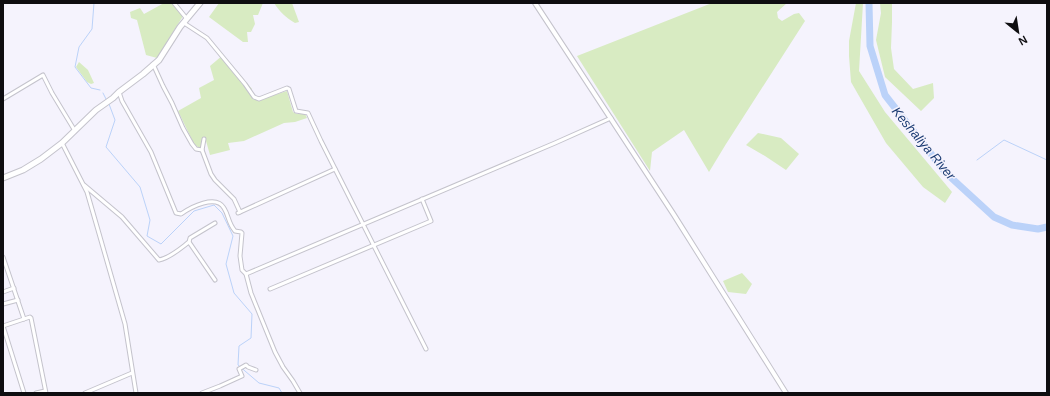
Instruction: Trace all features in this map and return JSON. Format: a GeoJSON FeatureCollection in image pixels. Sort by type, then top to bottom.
{"type":"FeatureCollection","features":[{"type":"Feature","properties":{"kind":"main road"},"geometry":{"type":"LineString","coordinates":[[3,177],[31,166],[62,143],[88,117],[159,60],[185,21],[200,3]]}},
{"type":"Feature","properties":{"kind":"street"},"geometry":{"type":"LineString","coordinates":[[174,3],[185,21],[207,38],[254,97],[259,99],[285,89],[289,89],[296,111],[308,113],[426,349]]}},
{"type":"Feature","properties":{"kind":"street"},"geometry":{"type":"LineString","coordinates":[[535,3],[674,215],[786,393]]}},
{"type":"Feature","properties":{"kind":"street"},"geometry":{"type":"LineString","coordinates":[[153,64],[162,86],[192,144],[196,149],[202,150]]}},
{"type":"Feature","properties":{"kind":"street"},"geometry":{"type":"LineString","coordinates":[[3,99],[43,75],[75,131]]}},
{"type":"Feature","properties":{"kind":"street"},"geometry":{"type":"LineString","coordinates":[[119,92],[122,101],[150,152],[176,213],[181,214],[193,206],[208,202],[222,204],[226,210],[230,226],[235,231],[242,233],[240,262],[242,270],[246,274],[251,293],[275,352],[300,393]]}},
{"type":"Feature","properties":{"kind":"street"},"geometry":{"type":"LineString","coordinates":[[246,274],[611,118]]}},
{"type":"Feature","properties":{"kind":"street"},"geometry":{"type":"LineString","coordinates":[[204,139],[202,150],[211,174],[234,199],[239,212],[335,169]]}},
{"type":"Feature","properties":{"kind":"street"},"geometry":{"type":"LineString","coordinates":[[62,143],[87,192],[125,324],[136,393]]}},
{"type":"Feature","properties":{"kind":"street"},"geometry":{"type":"LineString","coordinates":[[82,184],[122,217],[159,260],[162,260],[189,242],[190,238],[215,224]]}},
{"type":"Feature","properties":{"kind":"street"},"geometry":{"type":"LineString","coordinates":[[270,289],[432,221],[422,199]]}},
{"type":"Feature","properties":{"kind":"street"},"geometry":{"type":"LineString","coordinates":[[189,242],[215,280]]}},
{"type":"Feature","properties":{"kind":"street"},"geometry":{"type":"LineString","coordinates":[[3,256],[24,319]]}},
{"type":"Feature","properties":{"kind":"street"},"geometry":{"type":"LineString","coordinates":[[3,292],[14,288]]}},
{"type":"Feature","properties":{"kind":"street"},"geometry":{"type":"LineString","coordinates":[[3,304],[18,300]]}},
{"type":"Feature","properties":{"kind":"street"},"geometry":{"type":"LineString","coordinates":[[24,393],[3,326],[30,317],[46,392],[36,393]]}},
{"type":"Feature","properties":{"kind":"street"},"geometry":{"type":"LineString","coordinates":[[202,393],[242,376],[239,369],[246,365],[256,370]]}},
{"type":"Feature","properties":{"kind":"street"},"geometry":{"type":"LineString","coordinates":[[85,393],[94,391],[132,373]]}},
{"type":"Feature","properties":{"kind":"green space"},"geometry":{"type":"Polygon","coordinates":[[[164,3],[171,3],[183,16],[157,58],[146,55],[137,20],[131,18],[130,12],[140,8],[144,14],[164,3]]]}},
{"type":"Feature","properties":{"kind":"green space"},"geometry":{"type":"Polygon","coordinates":[[[219,3],[263,3],[258,15],[253,15],[255,24],[251,32],[247,32],[248,42],[243,42],[209,17],[219,3]]]}},
{"type":"Feature","properties":{"kind":"green space"},"geometry":{"type":"Polygon","coordinates":[[[274,3],[292,3],[299,22],[295,23],[289,19],[274,3]]]}},
{"type":"Feature","properties":{"kind":"green space"},"geometry":{"type":"Polygon","coordinates":[[[712,3],[787,3],[777,12],[778,18],[782,21],[794,14],[799,13],[805,21],[709,172],[684,130],[652,152],[650,171],[577,56],[712,3]]]}},
{"type":"Feature","properties":{"kind":"green space"},"geometry":{"type":"Polygon","coordinates":[[[856,3],[863,3],[859,71],[885,112],[952,192],[945,203],[923,187],[886,143],[851,82],[849,41],[856,3]]]}},
{"type":"Feature","properties":{"kind":"green space"},"geometry":{"type":"Polygon","coordinates":[[[880,3],[892,3],[891,48],[894,69],[913,89],[933,83],[934,98],[921,111],[885,77],[876,40],[881,13],[880,3]]]}},
{"type":"Feature","properties":{"kind":"green space"},"geometry":{"type":"Polygon","coordinates":[[[223,55],[252,89],[252,99],[259,100],[287,91],[293,112],[297,114],[305,114],[307,118],[295,122],[284,123],[244,141],[228,143],[230,150],[210,155],[206,141],[202,141],[201,147],[194,144],[178,111],[201,98],[199,88],[214,80],[210,66],[223,55]]]}},
{"type":"Feature","properties":{"kind":"green space"},"geometry":{"type":"Polygon","coordinates":[[[79,62],[88,70],[94,83],[91,84],[87,82],[76,67],[79,62]]]}},
{"type":"Feature","properties":{"kind":"green space"},"geometry":{"type":"Polygon","coordinates":[[[758,133],[781,138],[799,154],[786,170],[746,145],[758,133]]]}},
{"type":"Feature","properties":{"kind":"green space"},"geometry":{"type":"Polygon","coordinates":[[[742,273],[752,284],[746,294],[728,292],[723,281],[742,273]]]}},
{"type":"Feature","properties":{"kind":"waterway"},"geometry":{"type":"LineString","coordinates":[[94,3],[92,29],[79,47],[75,67],[91,88],[100,90]]}},
{"type":"Feature","properties":{"kind":"waterway","name":"Keshaliya River"},"geometry":{"type":"LineString","coordinates":[[869,3],[870,46],[885,95],[946,173],[994,217],[1012,225],[1038,229],[1047,227]]}},
{"type":"Feature","properties":{"kind":"waterway"},"geometry":{"type":"LineString","coordinates":[[103,93],[106,99]]}},
{"type":"Feature","properties":{"kind":"waterway"},"geometry":{"type":"LineString","coordinates":[[109,104],[115,120],[106,147],[140,187],[150,220],[147,236],[161,244],[194,211],[214,205],[222,213],[233,236],[226,264],[234,293],[252,314],[251,338],[239,346],[238,365],[259,383],[279,388],[282,393]]}},
{"type":"Feature","properties":{"kind":"waterway"},"geometry":{"type":"LineString","coordinates":[[977,160],[1004,140],[1047,160]]}}]}
